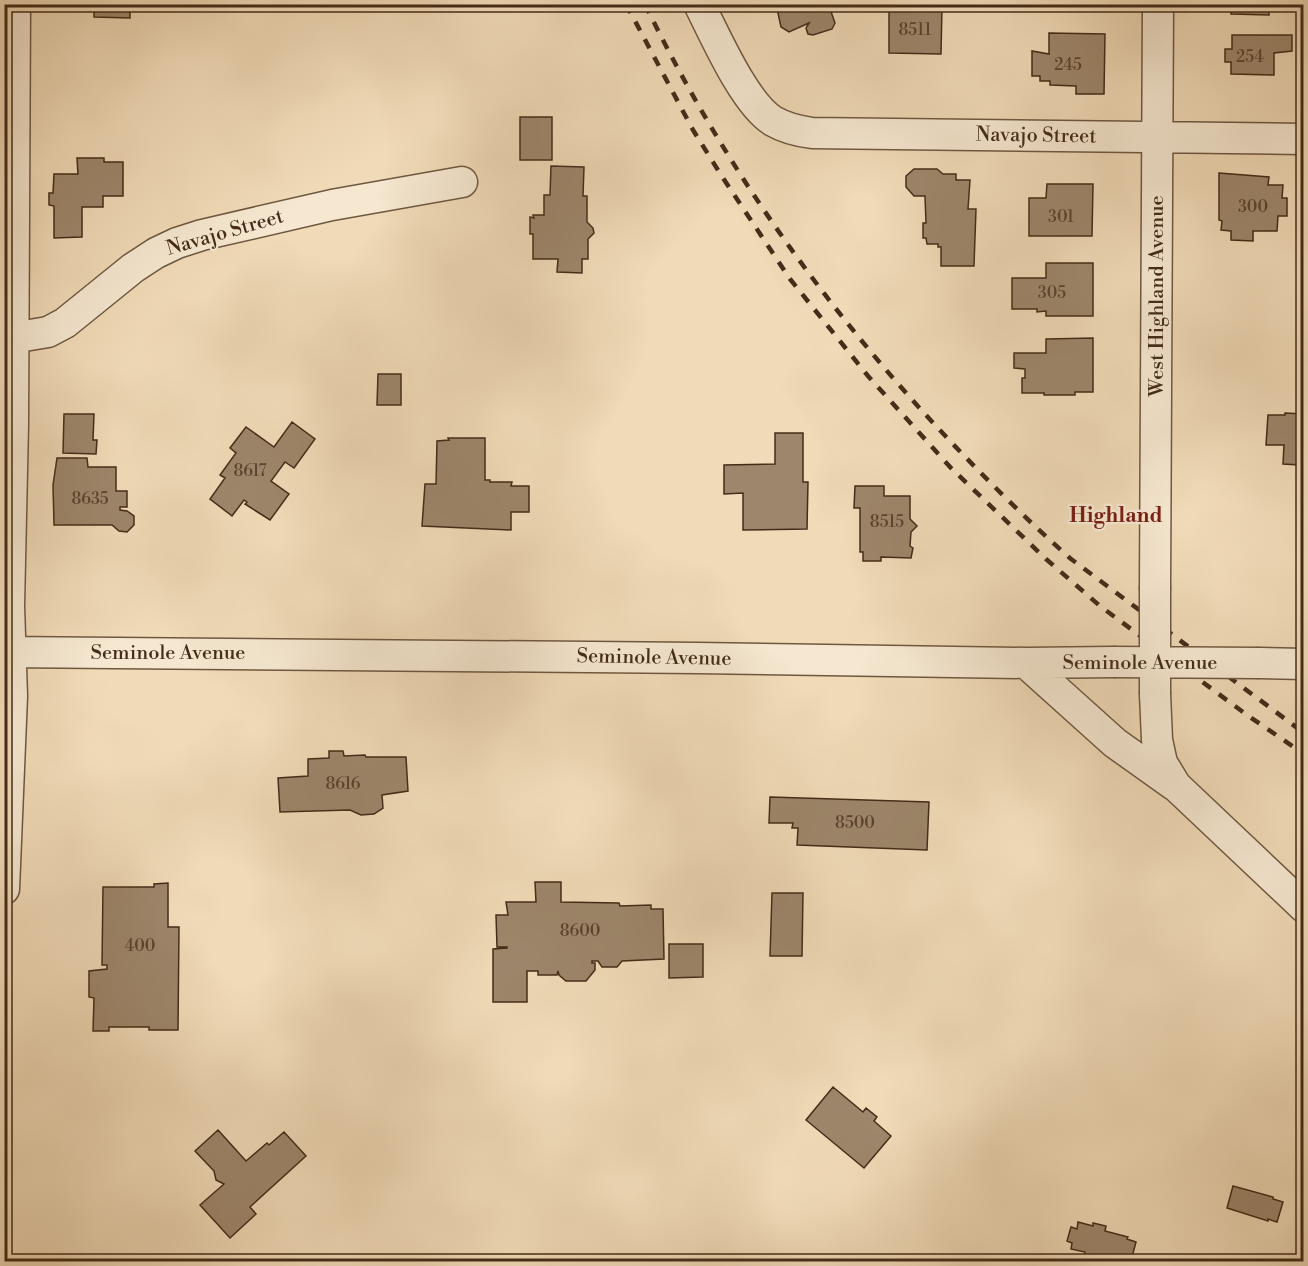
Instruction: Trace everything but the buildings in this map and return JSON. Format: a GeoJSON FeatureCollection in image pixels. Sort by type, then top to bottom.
{"type":"FeatureCollection","features":[{"type":"Feature","properties":{"kind":"street"},"geometry":{"type":"LineString","coordinates":[[4,889],[12,696],[8,652],[13,425],[15,4]]}},
{"type":"Feature","properties":{"kind":"street","name":"Navajo Street"},"geometry":{"type":"LineString","coordinates":[[699,4],[754,104],[771,120],[790,130],[812,133],[1304,139]]}},
{"type":"Feature","properties":{"kind":"street","name":"West Highland Avenue"},"geometry":{"type":"LineString","coordinates":[[1158,4],[1154,662],[1157,740],[1162,762],[1176,786]]}},
{"type":"Feature","properties":{"kind":"street","name":"Navajo Street"},"geometry":{"type":"LineString","coordinates":[[12,338],[48,332],[65,323],[133,268],[177,243],[202,235],[332,205],[462,182]]}},
{"type":"Feature","properties":{"kind":"street","name":"Seminole Avenue"},"geometry":{"type":"LineString","coordinates":[[8,652],[1304,664]]}},
{"type":"Feature","properties":{"kind":"street"},"geometry":{"type":"LineString","coordinates":[[1026,663],[1115,743],[1176,786],[1304,907]]}},
{"type":"Feature","properties":{"kind":"railway"},"geometry":{"type":"LineString","coordinates":[[626,4],[693,130],[790,279],[868,376],[951,468],[1046,559],[1100,606],[1247,715],[1304,754]]}},
{"type":"Feature","properties":{"kind":"railway"},"geometry":{"type":"LineString","coordinates":[[645,4],[708,122],[781,235],[862,342],[951,442],[1071,559],[1304,733]]}},
{"type":"Feature","properties":{"kind":"district","name":"Highland"},"geometry":{"type":"Point","coordinates":[1116,516]}}]}
